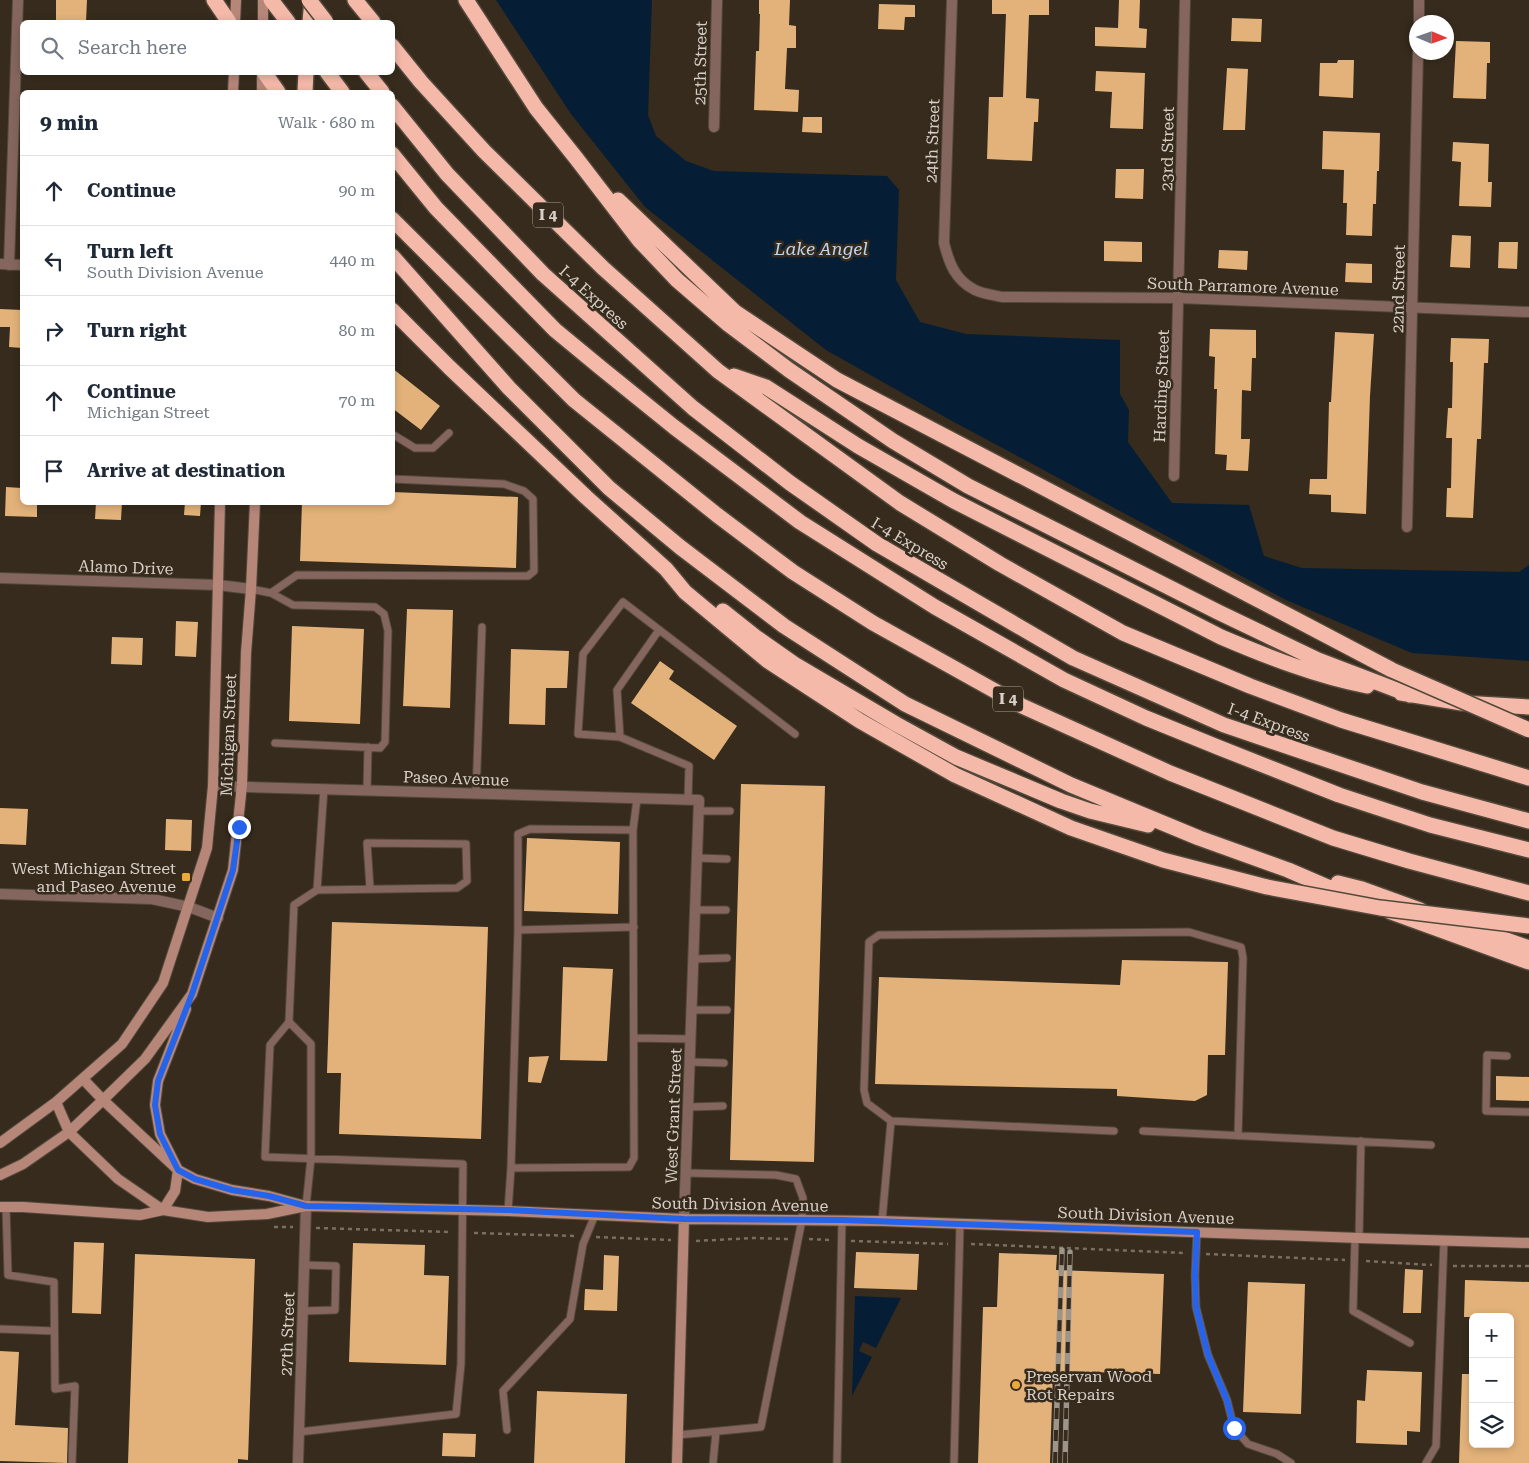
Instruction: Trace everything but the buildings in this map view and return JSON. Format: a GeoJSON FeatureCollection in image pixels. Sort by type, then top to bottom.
{"type":"FeatureCollection","features":[{"type":"Feature","properties":{"kind":"highway"},"geometry":{"type":"LineString","coordinates":[[214,0],[228,20]]}},
{"type":"Feature","properties":{"kind":"highway"},"geometry":{"type":"LineString","coordinates":[[271,0],[286,20]]}},
{"type":"Feature","properties":{"kind":"highway"},"geometry":{"type":"LineString","coordinates":[[310,20],[311,0]]}},
{"type":"Feature","properties":{"kind":"highway"},"geometry":{"type":"LineString","coordinates":[[311,0],[325,20]]}},
{"type":"Feature","properties":{"kind":"highway"},"geometry":{"type":"LineString","coordinates":[[355,0],[371,20]]}},
{"type":"Feature","properties":{"kind":"highway"},"geometry":{"type":"LineString","coordinates":[[466,0],[536,108],[639,240],[677,280],[758,347],[893,441],[968,486],[1318,660],[1410,695]]}},
{"type":"Feature","properties":{"kind":"highway","name":"I 4"},"geometry":{"type":"LineString","coordinates":[[395,50],[421,82],[478,144],[603,268],[718,371],[900,504],[1000,564],[1123,633],[1250,686],[1341,720],[1529,778]]}},
{"type":"Feature","properties":{"kind":"highway"},"geometry":{"type":"LineString","coordinates":[[265,75],[276,90]]}},
{"type":"Feature","properties":{"kind":"highway"},"geometry":{"type":"LineString","coordinates":[[305,90],[306,75]]}},
{"type":"Feature","properties":{"kind":"highway"},"geometry":{"type":"LineString","coordinates":[[328,75],[339,89]]}},
{"type":"Feature","properties":{"kind":"highway"},"geometry":{"type":"LineString","coordinates":[[368,75],[380,90]]}},
{"type":"Feature","properties":{"kind":"highway","name":"I-4 Express"},"geometry":{"type":"LineString","coordinates":[[395,110],[447,174],[550,281],[693,408],[790,483],[877,544],[1073,658],[1224,725],[1375,777],[1529,821]]}},
{"type":"Feature","properties":{"kind":"highway"},"geometry":{"type":"LineString","coordinates":[[395,158],[436,208],[555,330],[674,428],[800,522],[935,607],[1064,680],[1146,718],[1339,795],[1430,825],[1529,850]]}},
{"type":"Feature","properties":{"kind":"highway"},"geometry":{"type":"LineString","coordinates":[[576,158],[735,312],[837,380],[1392,670],[1529,730]]}},
{"type":"Feature","properties":{"kind":"highway","name":"I 4"},"geometry":{"type":"LineString","coordinates":[[395,222],[574,400],[717,516],[794,572],[873,623],[1022,706],[1170,774],[1333,838],[1408,861],[1529,893]]}},
{"type":"Feature","properties":{"kind":"highway"},"geometry":{"type":"LineString","coordinates":[[395,259],[509,388],[609,488],[680,547],[784,626],[905,704],[1071,786],[1199,838],[1288,870],[1358,900],[1529,962]]}},
{"type":"Feature","properties":{"kind":"highway"},"geometry":{"type":"LineString","coordinates":[[395,313],[586,497],[666,570],[684,592],[768,661],[860,721],[955,775],[1071,828],[1114,844],[1163,860],[1267,888],[1380,908],[1529,926]]}},
{"type":"Feature","properties":{"kind":"highway"},"geometry":{"type":"LineString","coordinates":[[395,322],[449,367]]}},
{"type":"Feature","properties":{"kind":"highway"},"geometry":{"type":"LineString","coordinates":[[718,371],[766,387],[858,446],[954,501],[1220,637],[1265,656],[1334,680],[1410,695],[1462,703],[1529,708]]}},
{"type":"Feature","properties":{"kind":"highway"},"geometry":{"type":"LineString","coordinates":[[666,570],[689,584],[757,638],[794,664],[956,757],[1090,811],[1199,838]]}},
{"type":"Feature","properties":{"kind":"highway"},"geometry":{"type":"LineString","coordinates":[[1510,706],[1529,712]]}},
{"type":"Feature","properties":{"kind":"highway"},"geometry":{"type":"LineString","coordinates":[[1288,870],[1362,889],[1527,946]]}},
{"type":"Feature","properties":{"kind":"street"},"geometry":{"type":"LineString","coordinates":[[18,0],[4,265],[20,265]]}},
{"type":"Feature","properties":{"kind":"street"},"geometry":{"type":"LineString","coordinates":[[235,20],[236,0]]}},
{"type":"Feature","properties":{"kind":"street"},"geometry":{"type":"LineString","coordinates":[[263,0],[263,20]]}},
{"type":"Feature","properties":{"kind":"street","name":"25th Street"},"geometry":{"type":"LineString","coordinates":[[714,127],[717,0]]}},
{"type":"Feature","properties":{"kind":"street","name":"24th Street"},"geometry":{"type":"LineString","coordinates":[[952,0],[944,243],[950,265],[961,279]]}},
{"type":"Feature","properties":{"kind":"street","name":"23rd Street"},"geometry":{"type":"LineString","coordinates":[[1179,298],[1185,0]]}},
{"type":"Feature","properties":{"kind":"street"},"geometry":{"type":"LineString","coordinates":[[1419,0],[1419,15]]}},
{"type":"Feature","properties":{"kind":"street","name":"22nd Street"},"geometry":{"type":"LineString","coordinates":[[1407,527],[1418,60]]}},
{"type":"Feature","properties":{"kind":"street"},"geometry":{"type":"LineString","coordinates":[[233,90],[234,75]]}},
{"type":"Feature","properties":{"kind":"street"},"geometry":{"type":"LineString","coordinates":[[262,90],[263,75]]}},
{"type":"Feature","properties":{"kind":"street","name":"South Parramore Avenue"},"geometry":{"type":"LineString","coordinates":[[961,279],[976,290],[1002,297],[1179,298],[1529,312]]}},
{"type":"Feature","properties":{"kind":"street","name":"Harding Street"},"geometry":{"type":"LineString","coordinates":[[1174,476],[1179,298]]}},
{"type":"Feature","properties":{"kind":"street","name":"Michigan Street"},"geometry":{"type":"LineString","coordinates":[[0,1143],[56,1102],[122,1044],[163,983],[207,848],[213,786],[220,505]]}},
{"type":"Feature","properties":{"kind":"street","name":"Michigan Street"},"geometry":{"type":"LineString","coordinates":[[0,1175],[23,1164],[69,1132],[103,1100],[145,1059],[192,994],[233,870],[242,785],[246,653],[255,505]]}},
{"type":"Feature","properties":{"kind":"street","name":"Alamo Drive"},"geometry":{"type":"LineString","coordinates":[[0,578],[218,584],[251,589]]}},
{"type":"Feature","properties":{"kind":"street","name":"Paseo Avenue"},"geometry":{"type":"LineString","coordinates":[[213,786],[242,785],[688,800],[699,806]]}},
{"type":"Feature","properties":{"kind":"street","name":"West Grant Street"},"geometry":{"type":"LineString","coordinates":[[677,1463],[699,806]]}},
{"type":"Feature","properties":{"kind":"street"},"geometry":{"type":"LineString","coordinates":[[0,894],[152,899],[189,907],[218,918]]}},
{"type":"Feature","properties":{"kind":"street"},"geometry":{"type":"LineString","coordinates":[[3,1207],[140,1215],[163,1210],[175,1190],[178,1170],[160,1134],[155,1105],[158,1081],[192,994]]}},
{"type":"Feature","properties":{"kind":"street","name":"South Division Avenue"},"geometry":{"type":"LineString","coordinates":[[83,1079],[178,1170],[195,1179],[232,1190],[269,1196],[306,1206]]}},
{"type":"Feature","properties":{"kind":"street","name":"South Division Avenue"},"geometry":{"type":"LineString","coordinates":[[56,1102],[69,1132],[118,1179],[163,1210],[208,1217],[267,1214],[306,1206],[508,1210],[684,1219],[882,1221],[1529,1243]]}},
{"type":"Feature","properties":{"kind":"street","name":"27th Street"},"geometry":{"type":"LineString","coordinates":[[298,1463],[306,1206]]}},
{"type":"Feature","properties":{"kind":"lane"},"geometry":{"type":"LineString","coordinates":[[395,436],[415,448],[434,448],[449,433]]}},
{"type":"Feature","properties":{"kind":"lane"},"geometry":{"type":"LineString","coordinates":[[272,593],[297,575],[528,576],[534,570],[533,499],[524,491],[504,484],[395,479]]}},
{"type":"Feature","properties":{"kind":"lane"},"geometry":{"type":"LineString","coordinates":[[251,589],[272,593],[294,605],[375,607],[384,614],[388,630],[384,742],[380,748],[275,743]]}},
{"type":"Feature","properties":{"kind":"lane"},"geometry":{"type":"LineString","coordinates":[[688,800],[689,766],[620,737],[578,734],[583,654],[623,602],[795,734]]}},
{"type":"Feature","properties":{"kind":"lane"},"geometry":{"type":"LineString","coordinates":[[476,794],[482,627]]}},
{"type":"Feature","properties":{"kind":"lane"},"geometry":{"type":"LineString","coordinates":[[620,737],[618,690],[659,630]]}},
{"type":"Feature","properties":{"kind":"lane"},"geometry":{"type":"LineString","coordinates":[[367,790],[368,748]]}},
{"type":"Feature","properties":{"kind":"lane"},"geometry":{"type":"LineString","coordinates":[[317,890],[324,788]]}},
{"type":"Feature","properties":{"kind":"lane"},"geometry":{"type":"LineString","coordinates":[[511,1168],[629,1167],[634,1158],[633,830],[637,798]]}},
{"type":"Feature","properties":{"kind":"lane"},"geometry":{"type":"LineString","coordinates":[[699,806],[730,811]]}},
{"type":"Feature","properties":{"kind":"lane"},"geometry":{"type":"LineString","coordinates":[[508,1210],[518,930],[518,834],[530,829],[633,830]]}},
{"type":"Feature","properties":{"kind":"lane"},"geometry":{"type":"LineString","coordinates":[[299,1432],[456,1414],[462,1364],[463,1164],[265,1157],[270,1045],[290,1022],[294,905],[317,890],[457,888],[467,881],[466,844],[367,843],[370,888]]}},
{"type":"Feature","properties":{"kind":"lane"},"geometry":{"type":"LineString","coordinates":[[697,858],[727,859]]}},
{"type":"Feature","properties":{"kind":"lane"},"geometry":{"type":"LineString","coordinates":[[695,910],[726,910]]}},
{"type":"Feature","properties":{"kind":"lane"},"geometry":{"type":"LineString","coordinates":[[518,930],[634,927]]}},
{"type":"Feature","properties":{"kind":"lane"},"geometry":{"type":"LineString","coordinates":[[1114,1131],[890,1121],[867,1103],[864,1090],[869,942],[879,935],[1189,932],[1241,947],[1243,958],[1238,1136]]}},
{"type":"Feature","properties":{"kind":"lane"},"geometry":{"type":"LineString","coordinates":[[694,959],[727,958]]}},
{"type":"Feature","properties":{"kind":"lane"},"geometry":{"type":"LineString","coordinates":[[692,1010],[727,1010]]}},
{"type":"Feature","properties":{"kind":"lane"},"geometry":{"type":"LineString","coordinates":[[290,1022],[311,1044],[311,1158],[306,1206]]}},
{"type":"Feature","properties":{"kind":"lane"},"geometry":{"type":"LineString","coordinates":[[634,1038],[691,1039]]}},
{"type":"Feature","properties":{"kind":"lane"},"geometry":{"type":"LineString","coordinates":[[1507,1056],[1487,1055],[1486,1111],[1529,1112]]}},
{"type":"Feature","properties":{"kind":"lane"},"geometry":{"type":"LineString","coordinates":[[690,1062],[724,1063]]}},
{"type":"Feature","properties":{"kind":"lane"},"geometry":{"type":"LineString","coordinates":[[688,1107],[723,1106]]}},
{"type":"Feature","properties":{"kind":"lane"},"geometry":{"type":"LineString","coordinates":[[882,1221],[890,1121]]}},
{"type":"Feature","properties":{"kind":"lane"},"geometry":{"type":"LineString","coordinates":[[1143,1132],[1431,1145]]}},
{"type":"Feature","properties":{"kind":"lane"},"geometry":{"type":"LineString","coordinates":[[1361,1141],[1353,1311],[1410,1343]]}},
{"type":"Feature","properties":{"kind":"lane"},"geometry":{"type":"LineString","coordinates":[[678,1434],[760,1427],[802,1220],[803,1198],[796,1179],[776,1175],[686,1173]]}},
{"type":"Feature","properties":{"kind":"lane"},"geometry":{"type":"LineString","coordinates":[[3,1207],[4,1248],[8,1275],[54,1282],[54,1389],[75,1386],[72,1463]]}},
{"type":"Feature","properties":{"kind":"lane"},"geometry":{"type":"LineString","coordinates":[[507,1430],[503,1391],[570,1319],[583,1244],[594,1215]]}},
{"type":"Feature","properties":{"kind":"lane"},"geometry":{"type":"LineString","coordinates":[[837,1463],[842,1220]]}},
{"type":"Feature","properties":{"kind":"lane"},"geometry":{"type":"LineString","coordinates":[[954,1463],[960,1224]]}},
{"type":"Feature","properties":{"kind":"lane"},"geometry":{"type":"LineString","coordinates":[[1197,1232],[1196,1307],[1208,1355],[1227,1400],[1234,1428],[1248,1444],[1277,1454],[1291,1463]]}},
{"type":"Feature","properties":{"kind":"lane"},"geometry":{"type":"LineString","coordinates":[[1426,1463],[1436,1446],[1444,1240]]}},
{"type":"Feature","properties":{"kind":"lane"},"geometry":{"type":"LineString","coordinates":[[303,1311],[335,1310],[336,1266],[304,1265]]}},
{"type":"Feature","properties":{"kind":"lane"},"geometry":{"type":"LineString","coordinates":[[0,1329],[54,1332]]}},
{"type":"Feature","properties":{"kind":"lane"},"geometry":{"type":"LineString","coordinates":[[713,1463],[716,1432]]}},
{"type":"Feature","properties":{"kind":"path"},"geometry":{"type":"LineString","coordinates":[[322,1228],[433,1232]]}},
{"type":"Feature","properties":{"kind":"path"},"geometry":{"type":"LineString","coordinates":[[472,1233],[570,1236]]}},
{"type":"Feature","properties":{"kind":"path"},"geometry":{"type":"LineString","coordinates":[[592,1237],[670,1240]]}},
{"type":"Feature","properties":{"kind":"path"},"geometry":{"type":"LineString","coordinates":[[705,1241],[753,1238],[786,1239]]}},
{"type":"Feature","properties":{"kind":"path"},"geometry":{"type":"LineString","coordinates":[[808,1239],[832,1240]]}},
{"type":"Feature","properties":{"kind":"path"},"geometry":{"type":"LineString","coordinates":[[859,1241],[941,1243]]}},
{"type":"Feature","properties":{"kind":"path"},"geometry":{"type":"LineString","coordinates":[[973,1244],[1180,1252]]}},
{"type":"Feature","properties":{"kind":"path"},"geometry":{"type":"LineString","coordinates":[[1207,1254],[1342,1260]]}},
{"type":"Feature","properties":{"kind":"path"},"geometry":{"type":"LineString","coordinates":[[1366,1261],[1428,1264]]}},
{"type":"Feature","properties":{"kind":"path"},"geometry":{"type":"LineString","coordinates":[[1449,1266],[1529,1266]]}},
{"type":"Feature","properties":{"kind":"water","name":"Lake Angel"},"geometry":{"type":"Polygon","coordinates":[[[496,0],[652,0],[648,115],[656,136],[686,161],[714,171],[887,176],[899,190],[896,280],[920,322],[966,334],[1120,340],[1120,394],[1129,410],[1128,442],[1172,503],[1249,505],[1264,556],[1302,568],[1519,572],[1529,565],[1529,661],[1412,653],[1286,600],[952,421],[826,350],[645,207],[571,114],[496,0]]]}},
{"type":"Feature","properties":{"kind":"water"},"geometry":{"type":"Polygon","coordinates":[[[855,1296],[901,1298],[876,1348],[863,1342],[859,1351],[872,1357],[852,1396],[855,1296]]]}},
{"type":"Feature","properties":{"kind":"railway"},"geometry":{"type":"LineString","coordinates":[[1055,1463],[1062,1250]]}},
{"type":"Feature","properties":{"kind":"railway"},"geometry":{"type":"LineString","coordinates":[[1065,1463],[1070,1252]]}},
{"type":"Feature","properties":{"kind":"place","name":"West Michigan Street and Paseo Avenue"},"geometry":{"type":"Point","coordinates":[186,877]}},
{"type":"Feature","properties":{"kind":"place","name":"Preservan Wood Rot Repairs"},"geometry":{"type":"Point","coordinates":[1016,1385]}},
{"type":"Feature","properties":{"kind":"route"},"geometry":{"type":"LineString","coordinates":[[239,827],[233,870],[218,918],[192,994],[158,1081],[155,1105],[160,1134],[178,1170],[195,1179],[232,1190],[269,1196],[306,1206],[508,1210],[684,1219],[842,1220],[1197,1232],[1196,1307],[1208,1355],[1227,1400],[1234,1428]]}}]}
